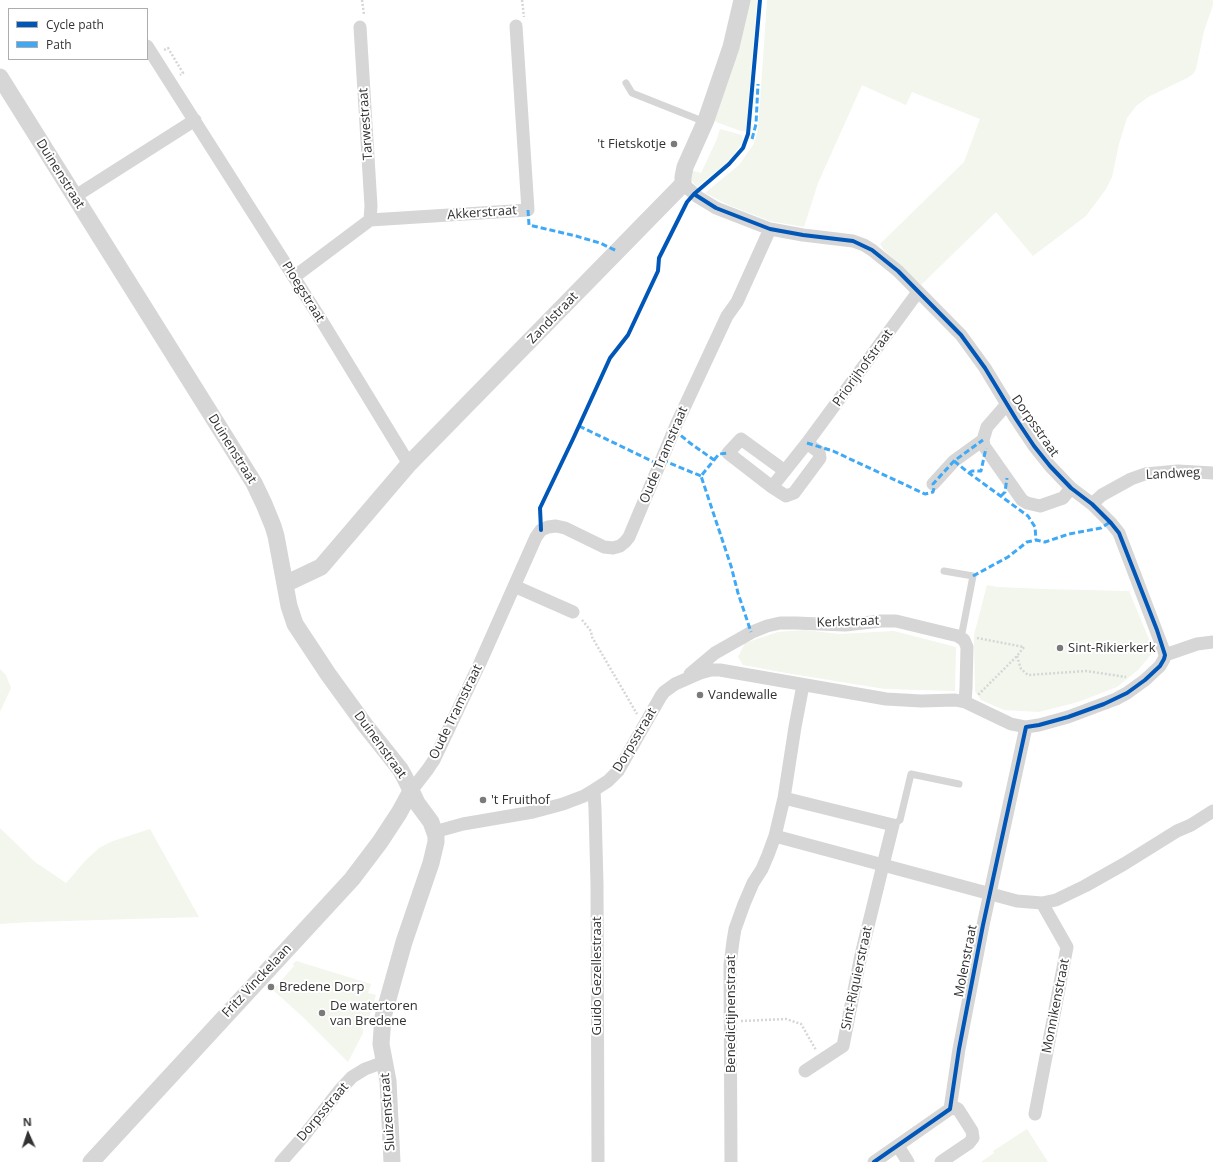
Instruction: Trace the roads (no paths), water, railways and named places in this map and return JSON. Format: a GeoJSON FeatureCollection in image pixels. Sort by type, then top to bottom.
{"type":"FeatureCollection","features":[{"type":"Feature","properties":{"kind":"street"},"geometry":{"type":"LineString","coordinates":[[683,184],[685,167],[705,122],[731,47],[742,0]]}},
{"type":"Feature","properties":{"kind":"street","name":"Akkerstraat"},"geometry":{"type":"LineString","coordinates":[[370,220],[528,210],[516,26]]}},
{"type":"Feature","properties":{"kind":"street","name":"Tarwestraat"},"geometry":{"type":"LineString","coordinates":[[360,27],[371,206],[370,220]]}},
{"type":"Feature","properties":{"kind":"street","name":"Ploegstraat"},"geometry":{"type":"LineString","coordinates":[[148,48],[294,277],[409,464]]}},
{"type":"Feature","properties":{"kind":"street","name":"Duinenstraat"},"geometry":{"type":"LineString","coordinates":[[0,77],[254,483],[272,526],[289,606],[295,624],[320,663],[365,725],[400,769],[416,803],[431,822],[434,832]]}},
{"type":"Feature","properties":{"kind":"street"},"geometry":{"type":"LineString","coordinates":[[74,197],[195,120]]}},
{"type":"Feature","properties":{"kind":"street","name":"Dorpsstraat"},"geometry":{"type":"LineString","coordinates":[[434,832],[463,824],[533,812],[563,804],[584,796],[608,781],[618,771],[664,692],[682,680],[711,670],[720,670],[886,699],[921,701],[955,700],[965,702],[1011,724],[1026,727],[1050,723],[1104,704],[1127,693],[1145,680],[1160,666],[1164,659],[1165,655],[1162,646],[1119,533],[1092,504],[1071,488],[1050,466],[1034,446],[985,368],[961,335],[893,266],[864,245],[853,241],[770,230],[716,208],[698,197],[683,184]]}},
{"type":"Feature","properties":{"kind":"street","name":"Zandstraat"},"geometry":{"type":"LineString","coordinates":[[285,584],[321,567],[409,464],[683,184]]}},
{"type":"Feature","properties":{"kind":"street"},"geometry":{"type":"LineString","coordinates":[[294,277],[370,220]]}},
{"type":"Feature","properties":{"kind":"street","name":"Oude Tramstraat"},"geometry":{"type":"LineString","coordinates":[[411,791],[434,760],[480,663],[536,537],[542,530],[548,527],[556,526],[565,528],[604,547],[612,548],[620,546],[626,542],[677,423],[728,316],[737,302],[770,230]]}},
{"type":"Feature","properties":{"kind":"street","name":"Priorijhofstraat"},"geometry":{"type":"LineString","coordinates":[[772,487],[807,443],[918,292]]}},
{"type":"Feature","properties":{"kind":"street","name":"Dorpsstraat"},"geometry":{"type":"LineString","coordinates":[[933,484],[954,461],[983,440],[987,427],[1007,404]]}},
{"type":"Feature","properties":{"kind":"street"},"geometry":{"type":"LineString","coordinates":[[785,471],[741,439],[728,454],[786,496],[794,493],[820,458],[819,452],[807,443]]}},
{"type":"Feature","properties":{"kind":"street"},"geometry":{"type":"LineString","coordinates":[[983,440],[984,446],[1018,495],[1026,503],[1040,506],[1063,498],[1071,488]]}},
{"type":"Feature","properties":{"kind":"street","name":"Landweg"},"geometry":{"type":"LineString","coordinates":[[1092,504],[1102,495],[1132,479],[1145,474],[1178,471],[1213,473]]}},
{"type":"Feature","properties":{"kind":"street"},"geometry":{"type":"LineString","coordinates":[[514,586],[573,612]]}},
{"type":"Feature","properties":{"kind":"street","name":"Kerkstraat"},"geometry":{"type":"LineString","coordinates":[[682,680],[721,649],[752,632],[780,623],[845,625],[896,621],[961,638]]}},
{"type":"Feature","properties":{"kind":"street"},"geometry":{"type":"LineString","coordinates":[[961,638],[966,643],[967,647],[965,702]]}},
{"type":"Feature","properties":{"kind":"street"},"geometry":{"type":"LineString","coordinates":[[1165,655],[1197,644],[1213,642]]}},
{"type":"Feature","properties":{"kind":"street","name":"Benedictijnenstraat"},"geometry":{"type":"LineString","coordinates":[[731,1162],[730,965],[735,929],[753,883],[762,869],[775,836],[784,798],[803,685]]}},
{"type":"Feature","properties":{"kind":"street","name":"Molenstraat"},"geometry":{"type":"LineString","coordinates":[[950,1109],[959,1049],[983,925],[1026,727]]}},
{"type":"Feature","properties":{"kind":"street","name":"Guido Gezellestraat"},"geometry":{"type":"LineString","coordinates":[[594,790],[597,891],[598,1162]]}},
{"type":"Feature","properties":{"kind":"street","name":"Fritz Vinckelaan"},"geometry":{"type":"LineString","coordinates":[[91,1162],[352,879],[384,836],[411,791]]}},
{"type":"Feature","properties":{"kind":"street"},"geometry":{"type":"LineString","coordinates":[[784,798],[893,825],[883,865]]}},
{"type":"Feature","properties":{"kind":"street"},"geometry":{"type":"LineString","coordinates":[[775,836],[1017,901],[1042,904],[1056,900],[1086,886],[1177,831],[1192,825],[1213,811]]}},
{"type":"Feature","properties":{"kind":"street"},"geometry":{"type":"LineString","coordinates":[[384,1062],[381,1044],[383,1017],[404,942],[433,856],[436,842],[434,832]]}},
{"type":"Feature","properties":{"kind":"street","name":"Sint-Riquierstraat"},"geometry":{"type":"LineString","coordinates":[[805,1071],[843,1046],[861,955],[883,865]]}},
{"type":"Feature","properties":{"kind":"street","name":"Monnikenstraat"},"geometry":{"type":"LineString","coordinates":[[1035,1114],[1067,947],[1042,904]]}},
{"type":"Feature","properties":{"kind":"street","name":"Dorpsstraat"},"geometry":{"type":"LineString","coordinates":[[281,1162],[303,1138],[338,1091],[352,1077],[365,1069],[384,1062]]}},
{"type":"Feature","properties":{"kind":"street","name":"Sluizenstraat"},"geometry":{"type":"LineString","coordinates":[[384,1062],[388,1081],[392,1162]]}},
{"type":"Feature","properties":{"kind":"street"},"geometry":{"type":"LineString","coordinates":[[874,1162],[950,1109],[958,1109],[972,1131],[973,1138],[969,1143],[941,1162]]}},
{"type":"Feature","properties":{"kind":"street"},"geometry":{"type":"LineString","coordinates":[[898,1146],[908,1162]]}},
{"type":"Feature","properties":{"kind":"lane"},"geometry":{"type":"LineString","coordinates":[[626,82],[632,93],[705,122]]}},
{"type":"Feature","properties":{"kind":"lane"},"geometry":{"type":"LineString","coordinates":[[944,571],[973,576],[961,638]]}},
{"type":"Feature","properties":{"kind":"lane"},"geometry":{"type":"LineString","coordinates":[[893,825],[900,820],[911,774],[959,784]]}},
{"type":"Feature","properties":{"kind":"place","name":"'t Fietskotje"},"geometry":{"type":"Point","coordinates":[674,144]}},
{"type":"Feature","properties":{"kind":"place","name":"Sint-Rikierkerk"},"geometry":{"type":"Point","coordinates":[1060,648]}},
{"type":"Feature","properties":{"kind":"place","name":"Vandewalle"},"geometry":{"type":"Point","coordinates":[700,695]}},
{"type":"Feature","properties":{"kind":"place","name":"'t Fruithof"},"geometry":{"type":"Point","coordinates":[483,800]}},
{"type":"Feature","properties":{"kind":"place","name":"Bredene Dorp"},"geometry":{"type":"Point","coordinates":[271,987]}},
{"type":"Feature","properties":{"kind":"place","name":"De watertoren van Bredene"},"geometry":{"type":"Point","coordinates":[322,1013]}}]}
